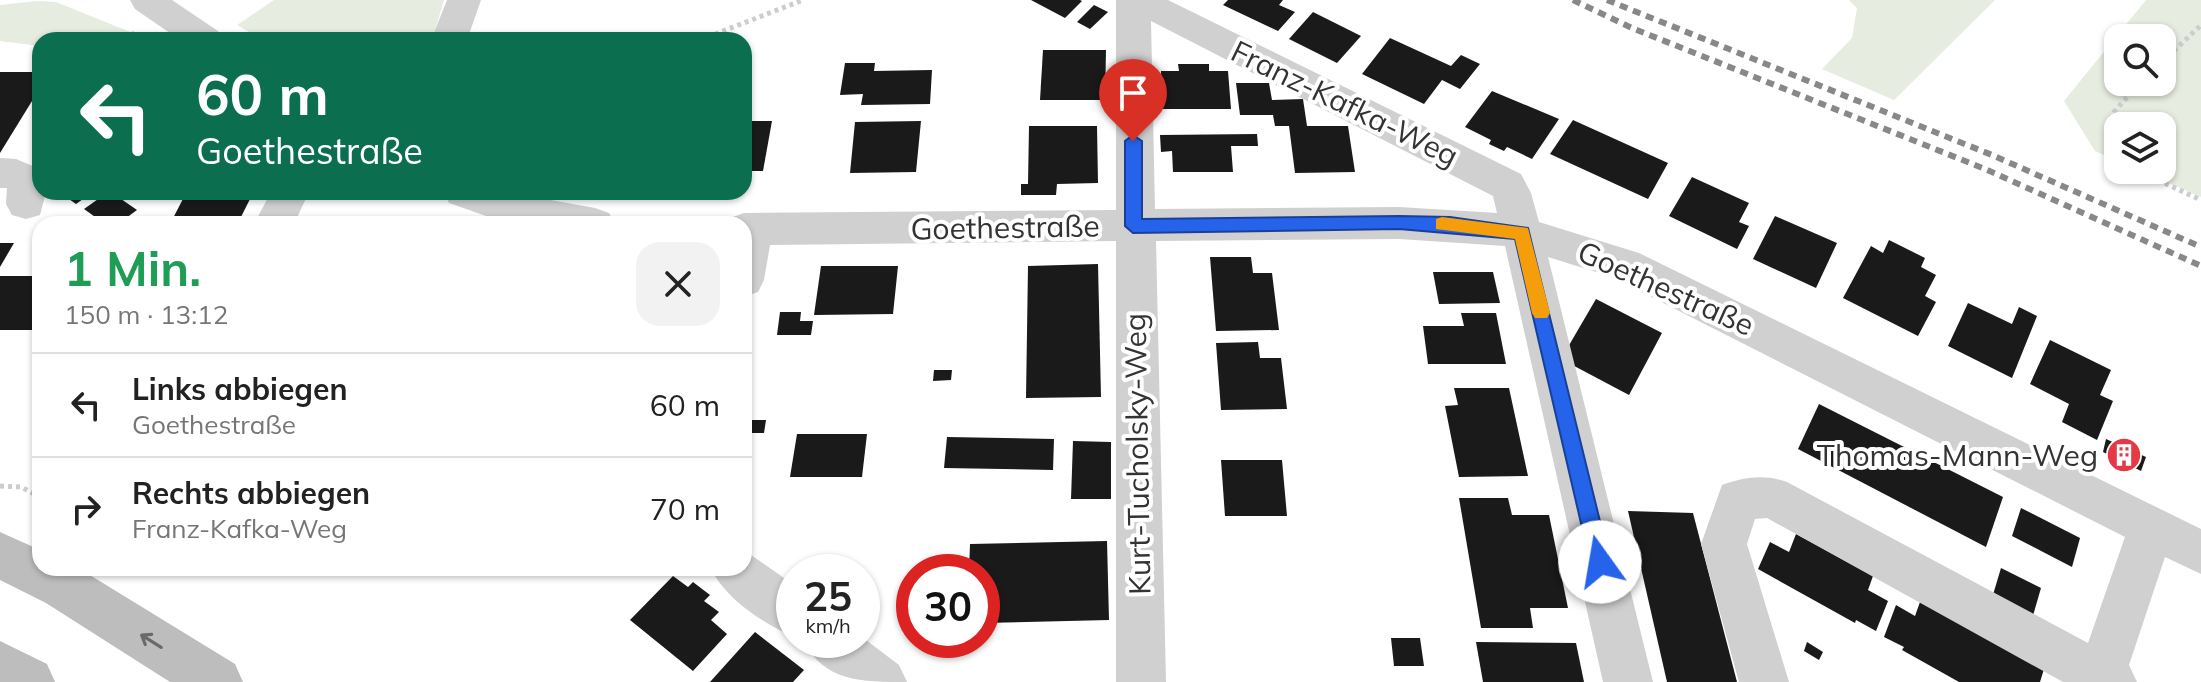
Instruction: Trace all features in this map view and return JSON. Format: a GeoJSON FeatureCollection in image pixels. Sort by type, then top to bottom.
{"type":"FeatureCollection","features":[{"type":"Feature","properties":{"kind":"main road"},"geometry":{"type":"LineString","coordinates":[[0,555],[32,571]]}},
{"type":"Feature","properties":{"kind":"main road"},"geometry":{"type":"LineString","coordinates":[[43,576],[217,682]]}},
{"type":"Feature","properties":{"kind":"main road"},"geometry":{"type":"LineString","coordinates":[[0,666],[29,682]]}},
{"type":"Feature","properties":{"kind":"street"},"geometry":{"type":"LineString","coordinates":[[147,0],[193,32]]}},
{"type":"Feature","properties":{"kind":"street"},"geometry":{"type":"LineString","coordinates":[[452,32],[464,0]]}},
{"type":"Feature","properties":{"kind":"street","name":"Franz-Kafka-Weg"},"geometry":{"type":"LineString","coordinates":[[1133,226],[1136,0],[1499,179],[1512,193],[1628,682]]}},
{"type":"Feature","properties":{"kind":"street"},"geometry":{"type":"LineString","coordinates":[[0,173],[16,174],[27,180],[27,214]]}},
{"type":"Feature","properties":{"kind":"street"},"geometry":{"type":"LineString","coordinates":[[484,200],[506,208],[550,216]]}},
{"type":"Feature","properties":{"kind":"street","name":"Goethestraße"},"geometry":{"type":"LineString","coordinates":[[752,229],[1399,223],[1450,224],[1522,233],[1598,255],[1683,290],[2201,552]]}},
{"type":"Feature","properties":{"kind":"street","name":"Kurt-Tucholsky-Weg"},"geometry":{"type":"LineString","coordinates":[[1133,226],[1141,682]]}},
{"type":"Feature","properties":{"kind":"street"},"geometry":{"type":"LineString","coordinates":[[1764,682],[1724,544],[1738,500],[1771,497],[2104,680],[2152,527]]}},
{"type":"Feature","properties":{"kind":"street"},"geometry":{"type":"LineString","coordinates":[[744,576],[776,600]]}},
{"type":"Feature","properties":{"kind":"street"},"geometry":{"type":"LineString","coordinates":[[851,658],[882,682]]}},
{"type":"Feature","properties":{"kind":"path"},"geometry":{"type":"LineString","coordinates":[[719,32],[791,1],[803,0]]}},
{"type":"Feature","properties":{"kind":"path"},"geometry":{"type":"LineString","coordinates":[[2176,49],[2201,25]]}},
{"type":"Feature","properties":{"kind":"path"},"geometry":{"type":"LineString","coordinates":[[2114,112],[2128,96]]}},
{"type":"Feature","properties":{"kind":"path"},"geometry":{"type":"LineString","coordinates":[[2166,184],[2201,200]]}},
{"type":"Feature","properties":{"kind":"path"},"geometry":{"type":"LineString","coordinates":[[0,486],[21,487],[32,493]]}},
{"type":"Feature","properties":{"kind":"shaded area"},"geometry":{"type":"Polygon","coordinates":[[[274,0],[444,0],[434,32],[249,32],[237,25],[274,0]]]}},
{"type":"Feature","properties":{"kind":"shaded area"},"geometry":{"type":"Polygon","coordinates":[[[1849,0],[1995,0],[1894,100],[1822,69],[1852,38],[1857,8],[1849,0]]]}},
{"type":"Feature","properties":{"kind":"shaded area"},"geometry":{"type":"Polygon","coordinates":[[[2146,0],[2201,0],[2201,197],[2171,184],[2176,184],[2176,112],[2104,112],[2104,155],[2095,151],[2064,101],[2104,52],[2104,96],[2176,96],[2176,24],[2127,24],[2146,0]]]}},
{"type":"Feature","properties":{"kind":"shaded area"},"geometry":{"type":"Polygon","coordinates":[[[56,2],[130,32],[32,32],[32,45],[0,41],[0,5],[56,2]]]}},
{"type":"Feature","properties":{"kind":"building"},"geometry":{"type":"Polygon","coordinates":[[[1031,0],[1080,0],[1082,1],[1065,18],[1031,0]]]}},
{"type":"Feature","properties":{"kind":"building"},"geometry":{"type":"Polygon","coordinates":[[[1228,0],[1283,0],[1279,5],[1295,12],[1278,31],[1223,5],[1228,0]]]}},
{"type":"Feature","properties":{"kind":"building"},"geometry":{"type":"Polygon","coordinates":[[[1094,5],[1108,12],[1090,29],[1077,22],[1094,5]]]}},
{"type":"Feature","properties":{"kind":"building"},"geometry":{"type":"Polygon","coordinates":[[[1313,12],[1361,36],[1337,63],[1289,39],[1313,12]]]}},
{"type":"Feature","properties":{"kind":"building"},"geometry":{"type":"Polygon","coordinates":[[[1390,38],[1451,66],[1461,55],[1480,64],[1460,89],[1442,80],[1424,104],[1362,74],[1390,38]]]}},
{"type":"Feature","properties":{"kind":"building"},"geometry":{"type":"Polygon","coordinates":[[[1043,50],[1106,50],[1105,100],[1040,100],[1043,50]]]}},
{"type":"Feature","properties":{"kind":"building"},"geometry":{"type":"Polygon","coordinates":[[[845,63],[875,63],[874,71],[932,70],[930,104],[861,105],[863,94],[840,95],[845,63]]]}},
{"type":"Feature","properties":{"kind":"building"},"geometry":{"type":"Polygon","coordinates":[[[1178,64],[1209,64],[1209,71],[1228,71],[1231,109],[1162,109],[1161,71],[1179,71],[1178,64]]]}},
{"type":"Feature","properties":{"kind":"building"},"geometry":{"type":"Polygon","coordinates":[[[0,72],[32,72],[32,101],[0,153],[0,72]]]}},
{"type":"Feature","properties":{"kind":"building"},"geometry":{"type":"Polygon","coordinates":[[[1236,83],[1269,83],[1272,100],[1303,99],[1307,126],[1348,126],[1355,172],[1295,173],[1289,126],[1275,126],[1273,115],[1240,115],[1236,83]]]}},
{"type":"Feature","properties":{"kind":"building"},"geometry":{"type":"Polygon","coordinates":[[[1492,91],[1559,119],[1532,159],[1507,147],[1504,151],[1489,144],[1491,140],[1465,127],[1492,91]]]}},
{"type":"Feature","properties":{"kind":"building"},"geometry":{"type":"Polygon","coordinates":[[[1573,120],[1668,163],[1648,199],[1550,154],[1573,120]]]}},
{"type":"Feature","properties":{"kind":"building"},"geometry":{"type":"Polygon","coordinates":[[[752,121],[772,121],[763,171],[752,171],[752,121]]]}},
{"type":"Feature","properties":{"kind":"building"},"geometry":{"type":"Polygon","coordinates":[[[921,121],[916,172],[850,173],[855,122],[921,121]]]}},
{"type":"Feature","properties":{"kind":"building"},"geometry":{"type":"Polygon","coordinates":[[[1029,126],[1097,126],[1098,183],[1057,184],[1056,195],[1021,195],[1021,184],[1028,184],[1029,126]]]}},
{"type":"Feature","properties":{"kind":"building"},"geometry":{"type":"Polygon","coordinates":[[[1257,134],[1258,146],[1231,146],[1233,172],[1173,172],[1172,151],[1161,152],[1160,135],[1257,134]]]}},
{"type":"Feature","properties":{"kind":"building"},"geometry":{"type":"Polygon","coordinates":[[[1692,177],[1749,203],[1739,222],[1749,226],[1737,249],[1669,216],[1692,177]]]}},
{"type":"Feature","properties":{"kind":"building"},"geometry":{"type":"Polygon","coordinates":[[[97,200],[123,200],[137,210],[129,216],[94,216],[84,209],[97,200]]]}},
{"type":"Feature","properties":{"kind":"building"},"geometry":{"type":"Polygon","coordinates":[[[182,200],[250,200],[242,216],[174,216],[182,200]]]}},
{"type":"Feature","properties":{"kind":"building"},"geometry":{"type":"Polygon","coordinates":[[[1775,216],[1837,243],[1816,288],[1753,259],[1775,216]]]}},
{"type":"Feature","properties":{"kind":"building"},"geometry":{"type":"Polygon","coordinates":[[[1889,240],[1925,258],[1921,267],[1936,275],[1925,296],[1936,302],[1918,336],[1843,298],[1871,246],[1883,253],[1889,240]]]}},
{"type":"Feature","properties":{"kind":"building"},"geometry":{"type":"Polygon","coordinates":[[[0,243],[14,243],[0,267],[0,243]]]}},
{"type":"Feature","properties":{"kind":"building"},"geometry":{"type":"Polygon","coordinates":[[[1210,257],[1251,257],[1253,273],[1272,273],[1279,330],[1216,331],[1210,257]]]}},
{"type":"Feature","properties":{"kind":"building"},"geometry":{"type":"Polygon","coordinates":[[[1098,264],[1101,397],[1026,398],[1028,266],[1098,264]]]}},
{"type":"Feature","properties":{"kind":"building"},"geometry":{"type":"Polygon","coordinates":[[[821,266],[898,266],[893,314],[814,315],[821,266]]]}},
{"type":"Feature","properties":{"kind":"building"},"geometry":{"type":"Polygon","coordinates":[[[1433,272],[1493,272],[1500,303],[1439,304],[1433,272]]]}},
{"type":"Feature","properties":{"kind":"building"},"geometry":{"type":"Polygon","coordinates":[[[0,276],[32,276],[32,330],[0,330],[0,276]]]}},
{"type":"Feature","properties":{"kind":"building"},"geometry":{"type":"Polygon","coordinates":[[[1596,299],[1662,333],[1629,395],[1561,359],[1596,299]]]}},
{"type":"Feature","properties":{"kind":"building"},"geometry":{"type":"Polygon","coordinates":[[[1968,303],[2012,324],[2019,307],[2037,316],[2012,378],[1948,346],[1968,303]]]}},
{"type":"Feature","properties":{"kind":"building"},"geometry":{"type":"Polygon","coordinates":[[[780,312],[801,312],[800,321],[813,321],[811,335],[777,335],[780,312]]]}},
{"type":"Feature","properties":{"kind":"building"},"geometry":{"type":"Polygon","coordinates":[[[1461,313],[1496,313],[1506,364],[1428,364],[1423,326],[1464,326],[1461,313]]]}},
{"type":"Feature","properties":{"kind":"building"},"geometry":{"type":"Polygon","coordinates":[[[2050,340],[2111,370],[2100,395],[2113,401],[2097,440],[2062,422],[2069,404],[2030,384],[2050,340]]]}},
{"type":"Feature","properties":{"kind":"building"},"geometry":{"type":"Polygon","coordinates":[[[1258,342],[1260,358],[1281,358],[1287,409],[1221,410],[1216,343],[1258,342]]]}},
{"type":"Feature","properties":{"kind":"building"},"geometry":{"type":"Polygon","coordinates":[[[934,370],[952,370],[951,380],[933,381],[934,370]]]}},
{"type":"Feature","properties":{"kind":"building"},"geometry":{"type":"Polygon","coordinates":[[[1454,388],[1509,388],[1528,476],[1459,477],[1445,406],[1458,405],[1454,388]]]}},
{"type":"Feature","properties":{"kind":"building"},"geometry":{"type":"Polygon","coordinates":[[[1819,404],[2003,497],[1986,547],[1798,449],[1819,404]]]}},
{"type":"Feature","properties":{"kind":"building"},"geometry":{"type":"Polygon","coordinates":[[[752,420],[766,420],[764,433],[752,433],[752,420]]]}},
{"type":"Feature","properties":{"kind":"building"},"geometry":{"type":"Polygon","coordinates":[[[797,434],[867,434],[862,477],[790,477],[797,434]]]}},
{"type":"Feature","properties":{"kind":"building"},"geometry":{"type":"Polygon","coordinates":[[[947,437],[1054,439],[1053,470],[944,468],[947,437]]]}},
{"type":"Feature","properties":{"kind":"building","name":"Thomas-Mann-Weg"},"geometry":{"type":"Polygon","coordinates":[[[2106,439],[2146,457],[2141,471],[2103,452],[2106,439]]]}},
{"type":"Feature","properties":{"kind":"building"},"geometry":{"type":"Polygon","coordinates":[[[1073,441],[1111,442],[1111,499],[1071,499],[1073,441]]]}},
{"type":"Feature","properties":{"kind":"building"},"geometry":{"type":"Polygon","coordinates":[[[1221,460],[1282,460],[1287,516],[1225,516],[1221,460]]]}},
{"type":"Feature","properties":{"kind":"building"},"geometry":{"type":"Polygon","coordinates":[[[1459,498],[1508,498],[1512,515],[1549,515],[1568,608],[1530,608],[1533,628],[1481,628],[1459,498]]]}},
{"type":"Feature","properties":{"kind":"building"},"geometry":{"type":"Polygon","coordinates":[[[2021,508],[2080,538],[2072,567],[2012,536],[2021,508]]]}},
{"type":"Feature","properties":{"kind":"building"},"geometry":{"type":"Polygon","coordinates":[[[1628,511],[1693,513],[1737,682],[1667,682],[1628,511]]]}},
{"type":"Feature","properties":{"kind":"building"},"geometry":{"type":"Polygon","coordinates":[[[1796,534],[1873,576],[1868,590],[1888,601],[1876,631],[1856,620],[1855,623],[1758,569],[1770,542],[1789,552],[1796,534]]]}},
{"type":"Feature","properties":{"kind":"building"},"geometry":{"type":"Polygon","coordinates":[[[1107,541],[1109,620],[1000,623],[1000,554],[970,554],[970,544],[1107,541]]]}},
{"type":"Feature","properties":{"kind":"building"},"geometry":{"type":"Polygon","coordinates":[[[2001,568],[2041,588],[2032,619],[1992,598],[2001,568]]]}},
{"type":"Feature","properties":{"kind":"building"},"geometry":{"type":"Polygon","coordinates":[[[673,576],[688,587],[693,582],[710,595],[704,601],[719,612],[711,620],[727,634],[693,671],[630,620],[673,576]]]}},
{"type":"Feature","properties":{"kind":"building"},"geometry":{"type":"Polygon","coordinates":[[[1920,602],[2044,669],[2040,682],[1959,682],[1884,637],[1896,605],[1915,616],[1920,602]]]}},
{"type":"Feature","properties":{"kind":"building"},"geometry":{"type":"Polygon","coordinates":[[[755,632],[776,648],[776,658],[789,658],[804,670],[793,682],[710,682],[755,632]]]}},
{"type":"Feature","properties":{"kind":"building"},"geometry":{"type":"Polygon","coordinates":[[[1391,638],[1420,638],[1424,666],[1394,666],[1391,638]]]}},
{"type":"Feature","properties":{"kind":"building"},"geometry":{"type":"Polygon","coordinates":[[[1476,642],[1576,643],[1584,682],[1483,682],[1476,642]]]}},
{"type":"Feature","properties":{"kind":"building"},"geometry":{"type":"Polygon","coordinates":[[[1807,642],[1823,652],[1819,660],[1804,651],[1807,642]]]}},
{"type":"Feature","properties":{"kind":"railway"},"geometry":{"type":"LineString","coordinates":[[1573,0],[1632,28],[1985,169],[2201,266]]}},
{"type":"Feature","properties":{"kind":"railway"},"geometry":{"type":"LineString","coordinates":[[1607,0],[1992,155],[2201,247]]}},
{"type":"Feature","properties":{"kind":"slow traffic"},"geometry":{"type":"LineString","coordinates":[[1442,224],[1522,233],[1541,313]]}},
{"type":"Feature","properties":{"kind":"place","name":"Thomas-Mann-Weg"},"geometry":{"type":"Point","coordinates":[2124,455]}},
{"type":"Feature","properties":{"kind":"route"},"geometry":{"type":"LineString","coordinates":[[1133,141],[1133,226],[1399,223],[1450,224],[1522,233],[1600,562]]}}]}
